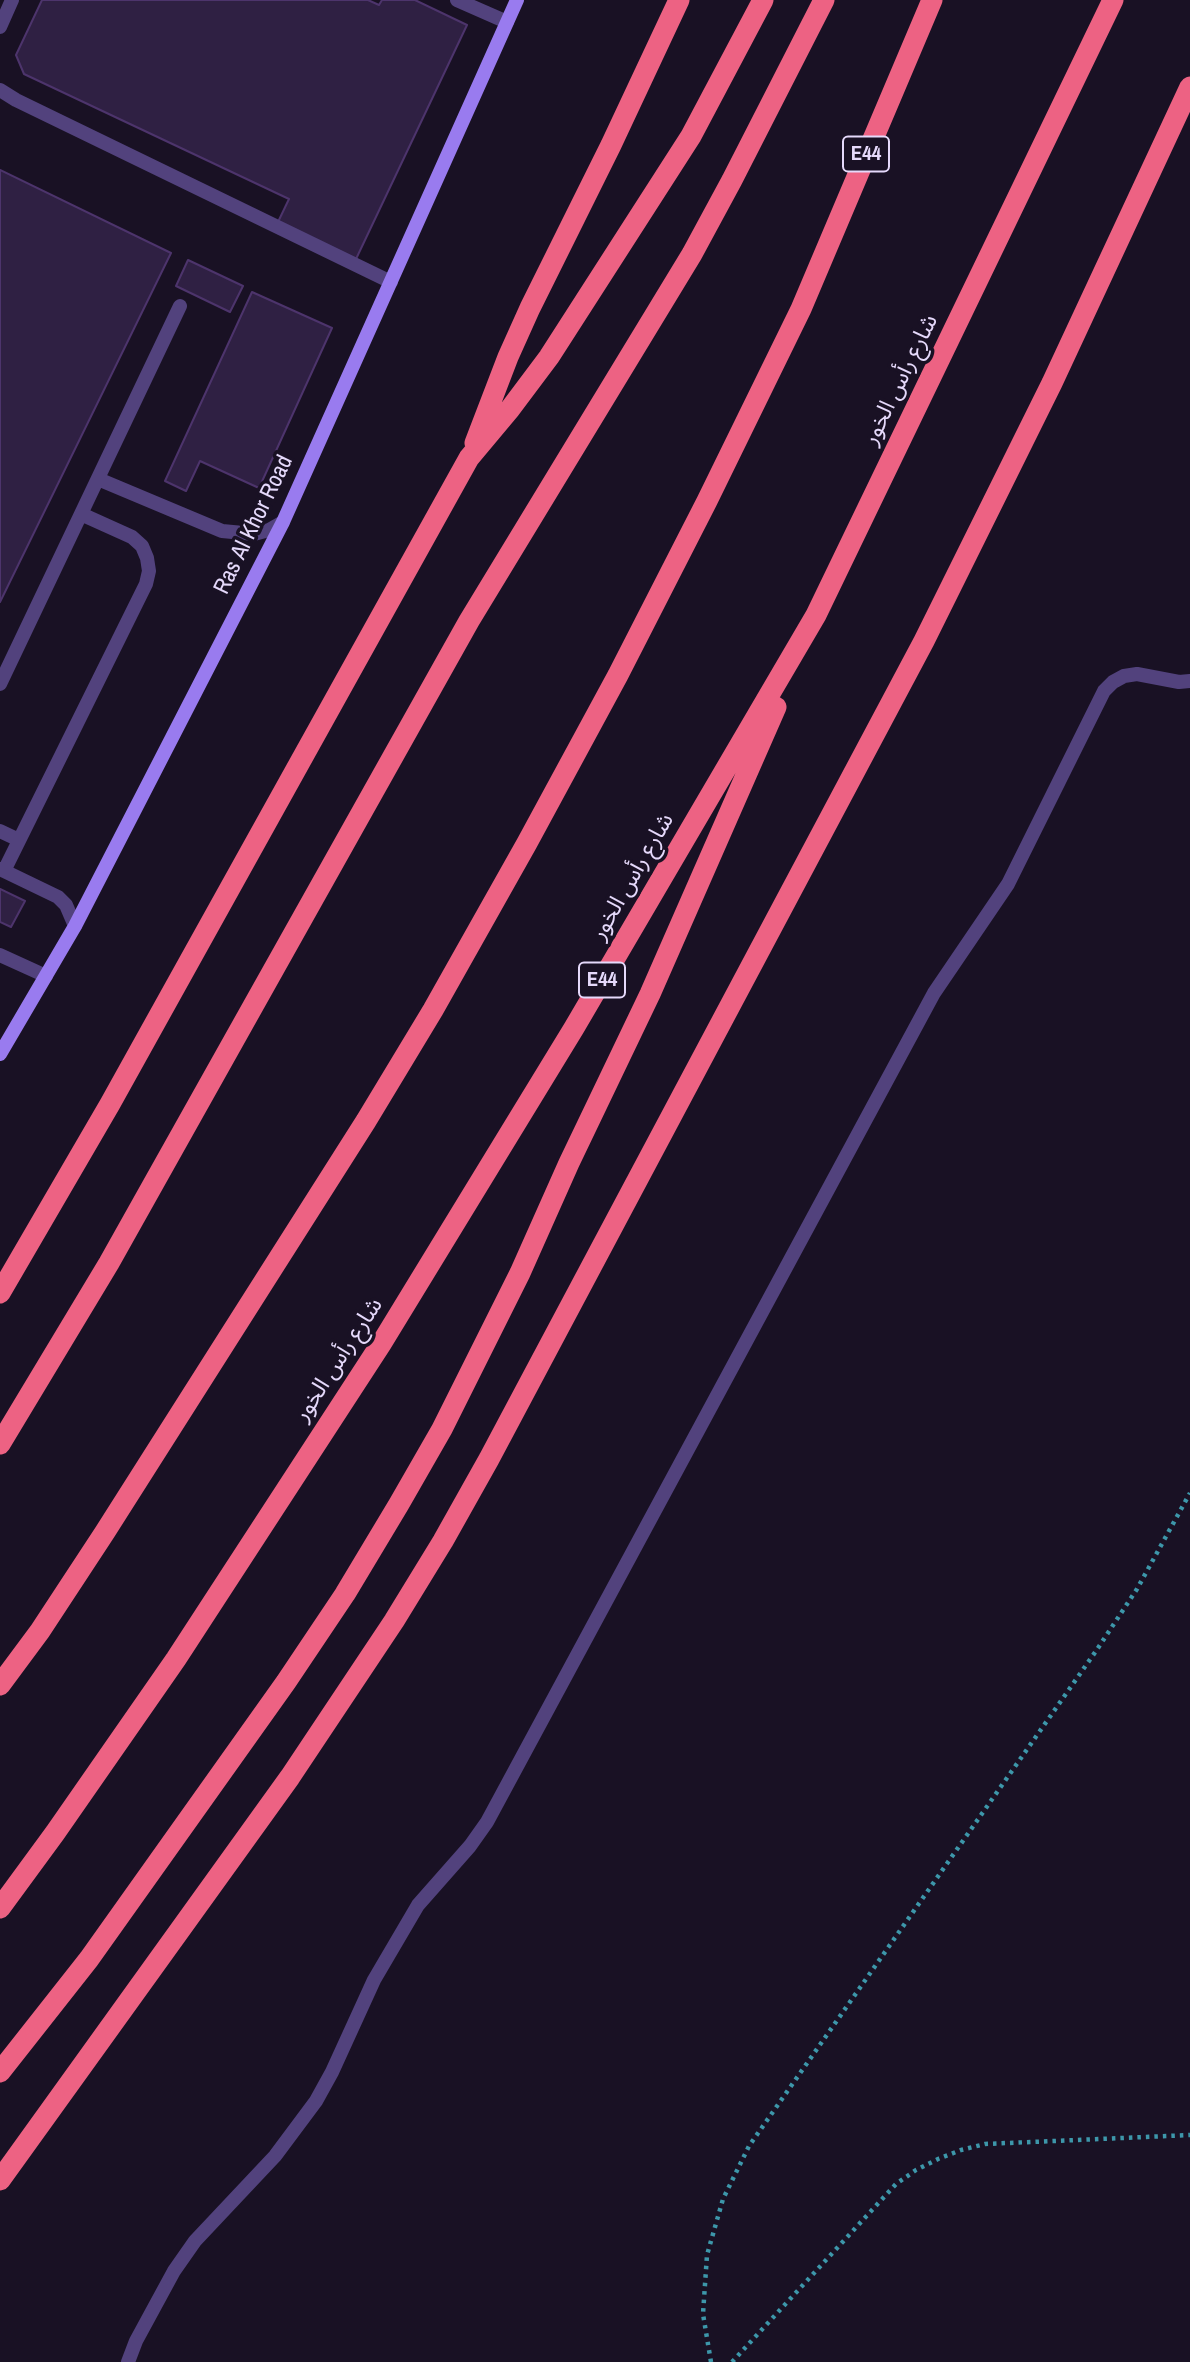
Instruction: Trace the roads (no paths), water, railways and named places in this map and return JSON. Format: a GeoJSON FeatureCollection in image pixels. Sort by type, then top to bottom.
{"type":"FeatureCollection","features":[{"type":"Feature","properties":{"kind":"highway"},"geometry":{"type":"LineString","coordinates":[[0,1293],[117,1092],[469,458],[530,308],[679,0]]}},
{"type":"Feature","properties":{"kind":"highway"},"geometry":{"type":"LineString","coordinates":[[469,458],[549,356],[691,136],[763,0]]}},
{"type":"Feature","properties":{"kind":"highway"},"geometry":{"type":"LineString","coordinates":[[0,1444],[116,1251],[469,621],[692,254],[733,180],[824,0]]}},
{"type":"Feature","properties":{"kind":"highway","name":"E44"},"geometry":{"type":"LineString","coordinates":[[0,1685],[40,1631],[105,1532],[366,1121],[433,1010],[527,843],[618,675],[801,309],[932,0]]}},
{"type":"Feature","properties":{"kind":"highway","name":"شارع رأس الخور"},"geometry":{"type":"LineString","coordinates":[[0,1908],[176,1658],[381,1344],[567,1040],[817,615],[1113,0]]}},
{"type":"Feature","properties":{"kind":"highway"},"geometry":{"type":"LineString","coordinates":[[0,2180],[290,1777],[387,1632],[443,1541],[496,1447],[924,642],[1052,383],[1190,87]]}},
{"type":"Feature","properties":{"kind":"highway"},"geometry":{"type":"LineString","coordinates":[[0,2072],[89,1959],[286,1682],[345,1594],[442,1429],[520,1273],[650,994],[817,615]]}},
{"type":"Feature","properties":{"kind":"street","name":"Ras Al Khor Road"},"geometry":{"type":"LineString","coordinates":[[0,1054],[75,926],[283,522],[517,0]]}},
{"type":"Feature","properties":{"kind":"lane"},"geometry":{"type":"LineString","coordinates":[[0,27],[12,0]]}},
{"type":"Feature","properties":{"kind":"lane"},"geometry":{"type":"LineString","coordinates":[[457,0],[507,22]]}},
{"type":"Feature","properties":{"kind":"lane"},"geometry":{"type":"LineString","coordinates":[[0,90],[391,282]]}},
{"type":"Feature","properties":{"kind":"lane"},"geometry":{"type":"LineString","coordinates":[[0,684],[180,306]]}},
{"type":"Feature","properties":{"kind":"lane"},"geometry":{"type":"LineString","coordinates":[[97,479],[222,531],[254,534],[283,522]]}},
{"type":"Feature","properties":{"kind":"lane"},"geometry":{"type":"LineString","coordinates":[[75,926],[66,905],[58,897],[2,870],[146,584],[149,571],[142,546],[132,537],[81,514]]}},
{"type":"Feature","properties":{"kind":"lane"},"geometry":{"type":"LineString","coordinates":[[128,2362],[136,2341],[174,2271],[195,2241],[275,2157],[316,2101],[374,1980],[418,1905],[470,1846],[487,1822],[934,993],[1008,884],[1104,691],[1113,682],[1137,674],[1179,682],[1190,681]]}},
{"type":"Feature","properties":{"kind":"lane"},"geometry":{"type":"LineString","coordinates":[[0,831],[19,840]]}},
{"type":"Feature","properties":{"kind":"lane"},"geometry":{"type":"LineString","coordinates":[[0,955],[46,976]]}}]}
